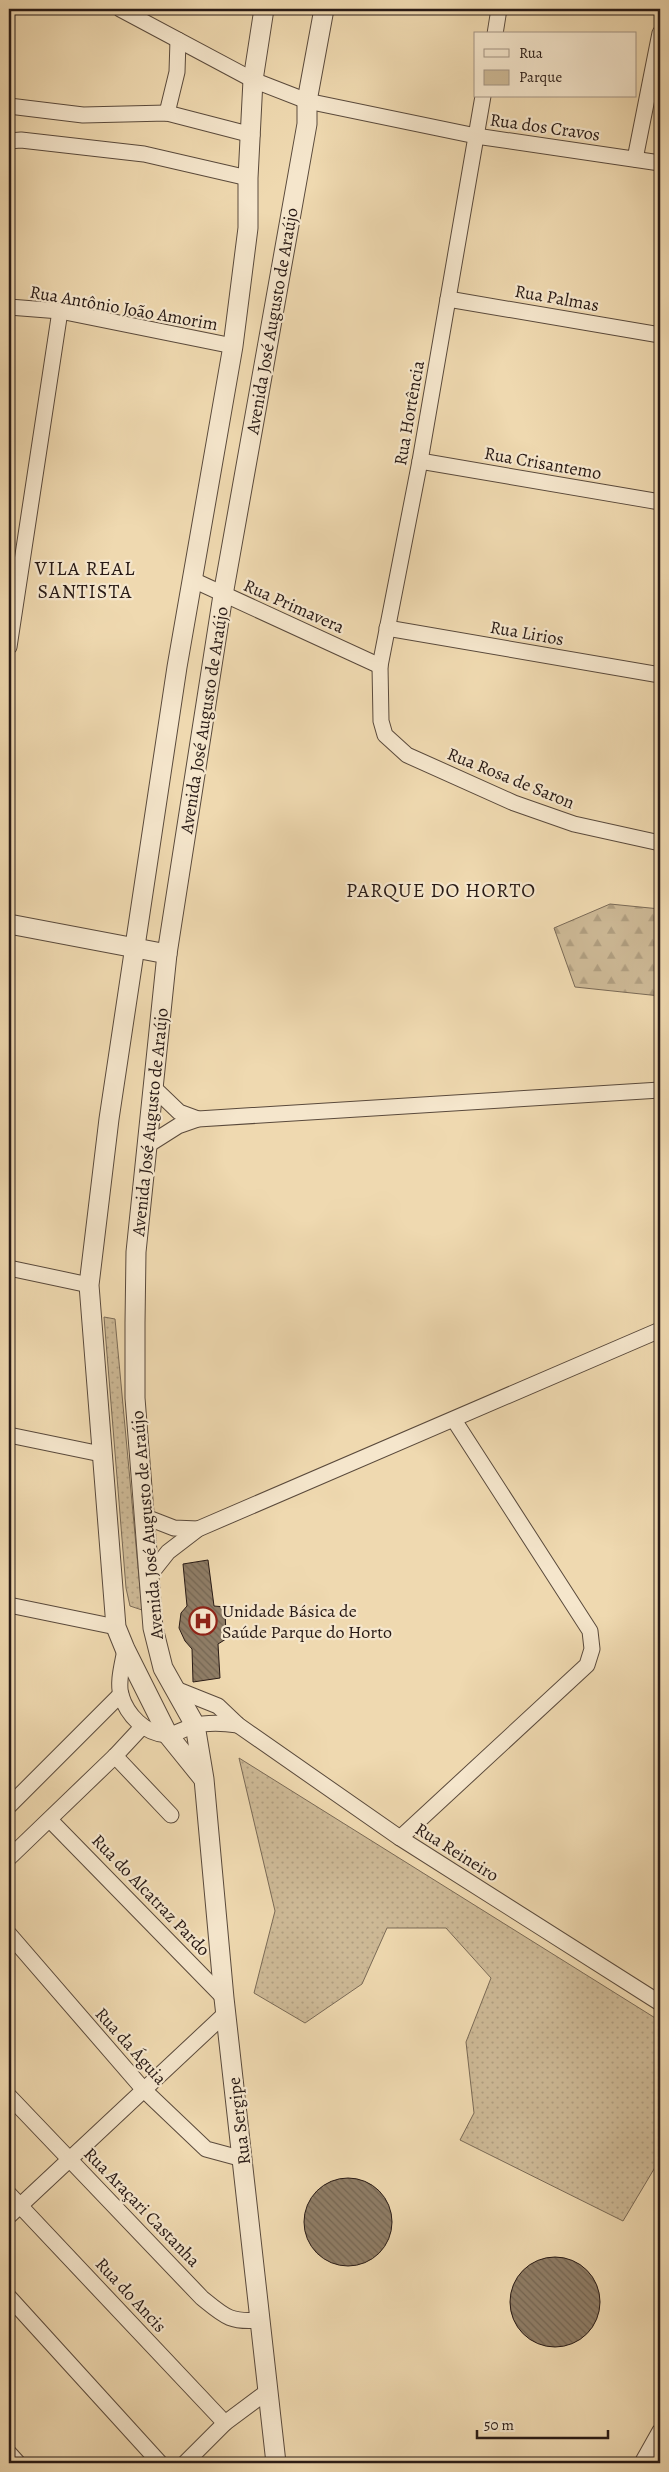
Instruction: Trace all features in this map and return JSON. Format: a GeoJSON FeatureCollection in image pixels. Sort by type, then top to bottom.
{"type":"FeatureCollection","features":[{"type":"Feature","properties":{"kind":"street","name":"Rua dos Cravos"},"geometry":{"type":"LineString","coordinates":[[120,9],[253,80],[307,101],[476,136],[660,163]]}},
{"type":"Feature","properties":{"kind":"street","name":"Avenida José Augusto de Araújo"},"geometry":{"type":"LineString","coordinates":[[204,1778],[168,1735],[116,1627],[89,1284],[109,1119],[177,667],[233,346],[248,228],[248,178],[252,134],[253,80],[264,9]]}},
{"type":"Feature","properties":{"kind":"street","name":"Avenida José Augusto de Araújo"},"geometry":{"type":"LineString","coordinates":[[204,1778],[195,1725],[172,1688],[163,1668],[153,1628],[135,1398],[136,1252],[154,1088],[163,953],[223,595],[307,124],[307,101],[324,9]]}},
{"type":"Feature","properties":{"kind":"street"},"geometry":{"type":"LineString","coordinates":[[495,32],[500,9]]}},
{"type":"Feature","properties":{"kind":"street"},"geometry":{"type":"LineString","coordinates":[[635,159],[660,33]]}},
{"type":"Feature","properties":{"kind":"street"},"geometry":{"type":"LineString","coordinates":[[167,113],[177,72],[178,40]]}},
{"type":"Feature","properties":{"kind":"street","name":"Rua Hortência"},"geometry":{"type":"LineString","coordinates":[[385,735],[380,721],[380,666],[420,461],[483,98]]}},
{"type":"Feature","properties":{"kind":"street"},"geometry":{"type":"LineString","coordinates":[[9,106],[83,115],[167,113],[252,134]]}},
{"type":"Feature","properties":{"kind":"street"},"geometry":{"type":"LineString","coordinates":[[9,141],[21,140],[144,154],[248,178]]}},
{"type":"Feature","properties":{"kind":"street","name":"Rua Palmas"},"geometry":{"type":"LineString","coordinates":[[448,299],[660,335]]}},
{"type":"Feature","properties":{"kind":"street","name":"Rua Antônio João Amorim"},"geometry":{"type":"LineString","coordinates":[[9,307],[60,311],[233,346]]}},
{"type":"Feature","properties":{"kind":"street"},"geometry":{"type":"LineString","coordinates":[[9,647],[60,311]]}},
{"type":"Feature","properties":{"kind":"street","name":"Rua Crisantemo"},"geometry":{"type":"LineString","coordinates":[[420,461],[660,502]]}},
{"type":"Feature","properties":{"kind":"street","name":"Rua Primavera"},"geometry":{"type":"LineString","coordinates":[[193,580],[380,666]]}},
{"type":"Feature","properties":{"kind":"street","name":"Rua Lirios"},"geometry":{"type":"LineString","coordinates":[[387,628],[660,675]]}},
{"type":"Feature","properties":{"kind":"street","name":"Rua Rosa de Saron"},"geometry":{"type":"LineString","coordinates":[[385,735],[407,755],[514,803],[574,824],[660,843]]}},
{"type":"Feature","properties":{"kind":"street"},"geometry":{"type":"LineString","coordinates":[[9,924],[163,953]]}},
{"type":"Feature","properties":{"kind":"street"},"geometry":{"type":"LineString","coordinates":[[154,1088],[179,1112],[198,1119]]}},
{"type":"Feature","properties":{"kind":"street"},"geometry":{"type":"LineString","coordinates":[[148,1145],[178,1126],[198,1119],[660,1090]]}},
{"type":"Feature","properties":{"kind":"street"},"geometry":{"type":"LineString","coordinates":[[9,1268],[89,1284]]}},
{"type":"Feature","properties":{"kind":"street"},"geometry":{"type":"LineString","coordinates":[[149,1576],[168,1552],[198,1529],[660,1330]]}},
{"type":"Feature","properties":{"kind":"street"},"geometry":{"type":"LineString","coordinates":[[400,1838],[587,1665],[592,1649],[590,1631],[454,1420]]}},
{"type":"Feature","properties":{"kind":"street"},"geometry":{"type":"LineString","coordinates":[[9,1435],[101,1454]]}},
{"type":"Feature","properties":{"kind":"street"},"geometry":{"type":"LineString","coordinates":[[143,1516],[174,1528],[198,1529]]}},
{"type":"Feature","properties":{"kind":"street"},"geometry":{"type":"LineString","coordinates":[[9,1605],[116,1627]]}},
{"type":"Feature","properties":{"kind":"street"},"geometry":{"type":"LineString","coordinates":[[125,1649],[120,1677],[121,1694],[130,1713],[142,1727],[168,1735],[195,1725],[220,1723],[238,1725]]}},
{"type":"Feature","properties":{"kind":"street","name":"Rua Reineiro"},"geometry":{"type":"LineString","coordinates":[[172,1688],[218,1706],[238,1725],[400,1838],[660,2003]]}},
{"type":"Feature","properties":{"kind":"street"},"geometry":{"type":"LineString","coordinates":[[9,1806],[121,1694]]}},
{"type":"Feature","properties":{"kind":"street"},"geometry":{"type":"LineString","coordinates":[[9,1858],[115,1756],[142,1727]]}},
{"type":"Feature","properties":{"kind":"street"},"geometry":{"type":"LineString","coordinates":[[115,1756],[171,1815]]}},
{"type":"Feature","properties":{"kind":"street","name":"Rua Sergipe"},"geometry":{"type":"LineString","coordinates":[[204,1778],[225,2005],[276,2463]]}},
{"type":"Feature","properties":{"kind":"street","name":"Rua do Alcatraz Pardo"},"geometry":{"type":"LineString","coordinates":[[50,1820],[225,2005]]}},
{"type":"Feature","properties":{"kind":"street","name":"Rua da Águia"},"geometry":{"type":"LineString","coordinates":[[9,1934],[144,2090],[206,2149],[243,2159]]}},
{"type":"Feature","properties":{"kind":"street"},"geometry":{"type":"LineString","coordinates":[[9,2216],[144,2090],[225,2005]]}},
{"type":"Feature","properties":{"kind":"street","name":"Rua Araçari Castanha"},"geometry":{"type":"LineString","coordinates":[[9,2096],[202,2298],[228,2319],[242,2322],[260,2320]]}},
{"type":"Feature","properties":{"kind":"street","name":"Rua do Ancis"},"geometry":{"type":"LineString","coordinates":[[9,2194],[225,2422]]}},
{"type":"Feature","properties":{"kind":"street"},"geometry":{"type":"LineString","coordinates":[[9,2297],[160,2463]]}},
{"type":"Feature","properties":{"kind":"street"},"geometry":{"type":"LineString","coordinates":[[185,2463],[225,2422],[268,2390]]}},
{"type":"Feature","properties":{"kind":"street"},"geometry":{"type":"LineString","coordinates":[[642,2463],[660,2431]]}},
{"type":"Feature","properties":{"kind":"street"},"geometry":{"type":"LineString","coordinates":[[9,2454],[18,2463]]}},
{"type":"Feature","properties":{"kind":"green space"},"geometry":{"type":"Polygon","coordinates":[[[610,904],[660,909],[660,996],[575,987],[554,928],[610,904]]]}},
{"type":"Feature","properties":{"kind":"green space"},"geometry":{"type":"Polygon","coordinates":[[[104,1317],[115,1319],[142,1610],[130,1606],[126,1588],[104,1317]]]}},
{"type":"Feature","properties":{"kind":"green space"},"geometry":{"type":"Polygon","coordinates":[[[239,1758],[660,2021],[660,2159],[623,2221],[460,2140],[474,2113],[466,2042],[491,1978],[446,1928],[387,1928],[362,1984],[305,2023],[254,1993],[275,1911],[239,1758]]]}},
{"type":"Feature","properties":{"kind":"building","name":"Unidade Básica de Saúde Parque do Horto"},"geometry":{"type":"Polygon","coordinates":[[[208,1560],[214,1606],[225,1607],[226,1639],[218,1644],[220,1678],[193,1682],[192,1649],[185,1641],[179,1628],[181,1613],[187,1606],[183,1564],[208,1560]]]}},
{"type":"Feature","properties":{"kind":"building"},"geometry":{"type":"Polygon","coordinates":[[[348,2178],[365,2182],[379,2191],[388,2205],[392,2222],[388,2239],[379,2253],[365,2262],[348,2266],[331,2262],[317,2253],[308,2239],[304,2222],[308,2205],[317,2191],[331,2182],[348,2178]]]}},
{"type":"Feature","properties":{"kind":"building"},"geometry":{"type":"Polygon","coordinates":[[[555,2257],[572,2260],[587,2270],[597,2285],[600,2302],[597,2319],[587,2334],[572,2344],[555,2347],[538,2344],[523,2334],[513,2319],[510,2302],[513,2285],[523,2270],[538,2260],[555,2257]]]}},
{"type":"Feature","properties":{"kind":"place","name":"Unidade Básica de Saúde Parque do Horto"},"geometry":{"type":"Point","coordinates":[203,1621]}},
{"type":"Feature","properties":{"kind":"district","name":"VILA REAL SANTISTA"},"geometry":{"type":"Point","coordinates":[85,580]}},
{"type":"Feature","properties":{"kind":"district","name":"PARQUE DO HORTO"},"geometry":{"type":"Point","coordinates":[441,890]}}]}
